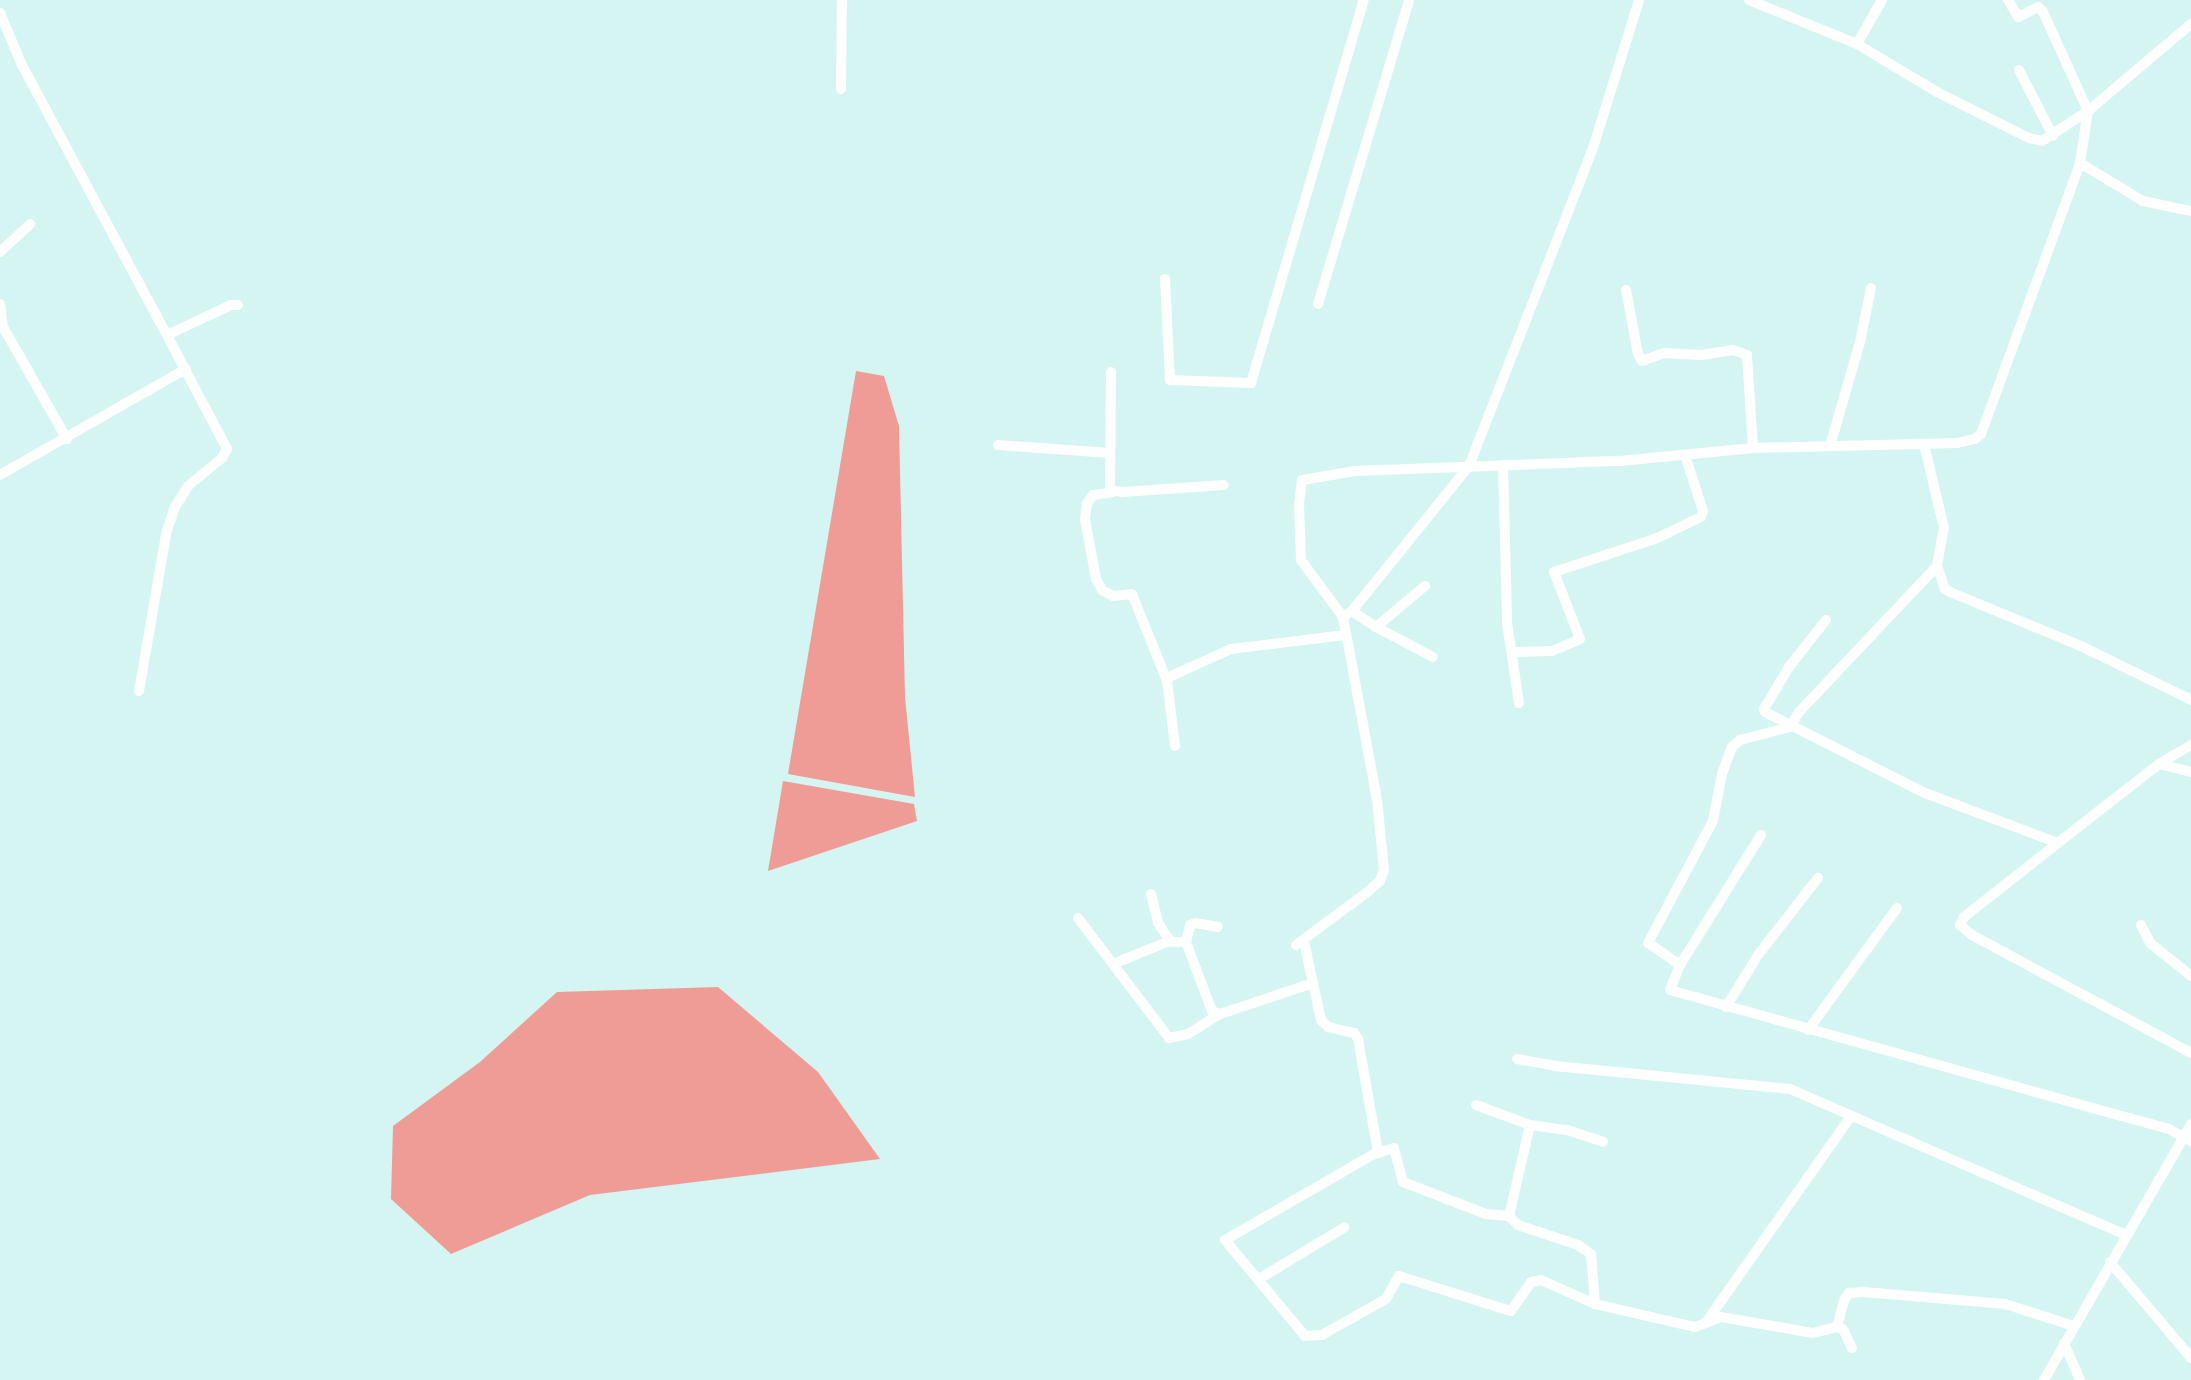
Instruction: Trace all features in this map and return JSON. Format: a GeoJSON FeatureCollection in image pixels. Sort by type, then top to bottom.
{"type":"FeatureCollection","features":[{"type":"Feature","properties":{"kind":"street"},"geometry":{"type":"LineString","coordinates":[[841,89],[842,0]]}},
{"type":"Feature","properties":{"kind":"street"},"geometry":{"type":"LineString","coordinates":[[1165,279],[1170,380],[1251,383],[1364,0]]}},
{"type":"Feature","properties":{"kind":"street"},"geometry":{"type":"LineString","coordinates":[[1318,304],[1409,0]]}},
{"type":"Feature","properties":{"kind":"street"},"geometry":{"type":"LineString","coordinates":[[1378,1153],[1358,1039],[1354,1033],[1328,1027],[1321,1020],[1300,943],[1372,887],[1384,870],[1377,800],[1345,635],[1348,614],[1469,466],[1593,148],[1639,0]]}},
{"type":"Feature","properties":{"kind":"street"},"geometry":{"type":"LineString","coordinates":[[1749,0],[1857,44],[1937,92],[2029,138],[2042,141],[2088,111],[2191,24]]}},
{"type":"Feature","properties":{"kind":"street"},"geometry":{"type":"LineString","coordinates":[[1857,44],[1882,0]]}},
{"type":"Feature","properties":{"kind":"street"},"geometry":{"type":"LineString","coordinates":[[1433,657],[1348,614],[1301,560],[1299,504],[1302,480],[1355,471],[1620,461],[1753,448],[1967,442],[1981,434],[2080,163],[2088,111],[2043,12],[2038,7],[2018,17],[2008,0]]}},
{"type":"Feature","properties":{"kind":"street"},"geometry":{"type":"LineString","coordinates":[[0,13],[22,65],[227,449],[222,458],[188,486],[175,507],[166,534],[139,691]]}},
{"type":"Feature","properties":{"kind":"street"},"geometry":{"type":"LineString","coordinates":[[2019,70],[2053,136]]}},
{"type":"Feature","properties":{"kind":"street"},"geometry":{"type":"LineString","coordinates":[[2080,163],[2143,201],[2191,211]]}},
{"type":"Feature","properties":{"kind":"street"},"geometry":{"type":"LineString","coordinates":[[0,252],[30,224]]}},
{"type":"Feature","properties":{"kind":"street"},"geometry":{"type":"LineString","coordinates":[[1830,446],[1871,288]]}},
{"type":"Feature","properties":{"kind":"street"},"geometry":{"type":"LineString","coordinates":[[1626,290],[1642,361],[1664,353],[1701,355],[1733,350],[1747,355],[1753,448]]}},
{"type":"Feature","properties":{"kind":"street"},"geometry":{"type":"LineString","coordinates":[[0,304],[3,327],[67,439]]}},
{"type":"Feature","properties":{"kind":"street"},"geometry":{"type":"LineString","coordinates":[[167,335],[231,305],[238,305]]}},
{"type":"Feature","properties":{"kind":"street"},"geometry":{"type":"LineString","coordinates":[[0,475],[186,369]]}},
{"type":"Feature","properties":{"kind":"street"},"geometry":{"type":"LineString","coordinates":[[1111,372],[1110,490],[1113,492]]}},
{"type":"Feature","properties":{"kind":"street"},"geometry":{"type":"LineString","coordinates":[[1924,444],[1944,528],[1937,566],[1945,589],[2081,646],[2191,700]]}},
{"type":"Feature","properties":{"kind":"street"},"geometry":{"type":"LineString","coordinates":[[998,445],[1110,453]]}},
{"type":"Feature","properties":{"kind":"street"},"geometry":{"type":"LineString","coordinates":[[1512,652],[1552,651],[1580,639],[1554,572],[1655,539],[1701,517],[1703,511],[1685,455]]}},
{"type":"Feature","properties":{"kind":"street"},"geometry":{"type":"LineString","coordinates":[[1503,465],[1507,623],[1519,703]]}},
{"type":"Feature","properties":{"kind":"street"},"geometry":{"type":"LineString","coordinates":[[1175,746],[1167,681],[1132,594],[1113,596],[1102,590],[1096,579],[1085,519],[1087,504],[1093,495],[1113,492],[1224,485]]}},
{"type":"Feature","properties":{"kind":"street"},"geometry":{"type":"LineString","coordinates":[[1680,965],[1648,943],[1713,821],[1722,774],[1732,747],[1740,740],[1790,727],[1799,712],[1937,566]]}},
{"type":"Feature","properties":{"kind":"street"},"geometry":{"type":"LineString","coordinates":[[1376,627],[1425,586]]}},
{"type":"Feature","properties":{"kind":"street"},"geometry":{"type":"LineString","coordinates":[[1826,620],[1789,667],[1764,709],[1790,727],[1925,793],[2058,843]]}},
{"type":"Feature","properties":{"kind":"street"},"geometry":{"type":"LineString","coordinates":[[1167,681],[1231,649],[1345,635]]}},
{"type":"Feature","properties":{"kind":"street"},"geometry":{"type":"LineString","coordinates":[[2191,745],[2159,764],[1964,917],[1961,928],[2191,1053]]}},
{"type":"Feature","properties":{"kind":"street"},"geometry":{"type":"LineString","coordinates":[[2159,764],[2191,772]]}},
{"type":"Feature","properties":{"kind":"street"},"geometry":{"type":"LineString","coordinates":[[1761,835],[1680,965],[1670,990],[2188,1138]]}},
{"type":"Feature","properties":{"kind":"street"},"geometry":{"type":"LineString","coordinates":[[1726,1007],[1758,955],[1818,878]]}},
{"type":"Feature","properties":{"kind":"street"},"geometry":{"type":"LineString","coordinates":[[1151,894],[1158,923],[1171,942]]}},
{"type":"Feature","properties":{"kind":"street"},"geometry":{"type":"LineString","coordinates":[[1808,1030],[1897,908]]}},
{"type":"Feature","properties":{"kind":"street"},"geometry":{"type":"LineString","coordinates":[[1078,918],[1169,1038],[1188,1034],[1220,1014],[1313,983]]}},
{"type":"Feature","properties":{"kind":"street"},"geometry":{"type":"LineString","coordinates":[[1218,927],[1205,923],[1190,925],[1186,942],[1205,999],[1212,1011],[1220,1014]]}},
{"type":"Feature","properties":{"kind":"street"},"geometry":{"type":"LineString","coordinates":[[2141,925],[2150,943],[2191,976]]}},
{"type":"Feature","properties":{"kind":"street"},"geometry":{"type":"LineString","coordinates":[[1113,964],[1171,942],[1186,942]]}},
{"type":"Feature","properties":{"kind":"street"},"geometry":{"type":"LineString","coordinates":[[1517,1059],[1570,1068],[1790,1089],[2126,1235]]}},
{"type":"Feature","properties":{"kind":"street"},"geometry":{"type":"LineString","coordinates":[[1476,1105],[1530,1125],[1567,1130],[1603,1142]]}},
{"type":"Feature","properties":{"kind":"street"},"geometry":{"type":"LineString","coordinates":[[1706,1322],[1851,1116]]}},
{"type":"Feature","properties":{"kind":"street"},"geometry":{"type":"LineString","coordinates":[[2044,1380],[2126,1235],[2188,1138],[2191,1124]]}},
{"type":"Feature","properties":{"kind":"street"},"geometry":{"type":"LineString","coordinates":[[1509,1216],[1530,1125]]}},
{"type":"Feature","properties":{"kind":"street"},"geometry":{"type":"LineString","coordinates":[[1595,1304],[1591,1254],[1578,1245],[1518,1225],[1509,1216],[1486,1214],[1403,1182],[1394,1148],[1378,1153],[1225,1240],[1305,1336],[1315,1338],[1386,1299],[1399,1276],[1511,1311],[1531,1282],[1541,1280],[1595,1304],[1695,1327],[1731,1317],[1813,1333],[1837,1327],[1843,1329],[1852,1348]]}},
{"type":"Feature","properties":{"kind":"street"},"geometry":{"type":"LineString","coordinates":[[1259,1279],[1345,1227]]}},
{"type":"Feature","properties":{"kind":"street"},"geometry":{"type":"LineString","coordinates":[[2110,1262],[2191,1358]]}},
{"type":"Feature","properties":{"kind":"street"},"geometry":{"type":"LineString","coordinates":[[1837,1327],[1849,1293],[1863,1292],[2005,1304],[2074,1326]]}},
{"type":"Feature","properties":{"kind":"street"},"geometry":{"type":"LineString","coordinates":[[2064,1343],[2080,1380]]}},
{"type":"Feature","properties":{"kind":"shaded area"},"geometry":{"type":"Polygon","coordinates":[[[856,371],[884,376],[899,426],[905,697],[915,797],[788,774],[856,371]]]}},
{"type":"Feature","properties":{"kind":"shaded area"},"geometry":{"type":"Polygon","coordinates":[[[783,781],[914,804],[917,821],[768,871],[783,781]]]}},
{"type":"Feature","properties":{"kind":"shaded area"},"geometry":{"type":"Polygon","coordinates":[[[718,987],[818,1072],[880,1159],[590,1195],[451,1254],[391,1199],[393,1126],[480,1062],[557,992],[718,987]]]}}]}
